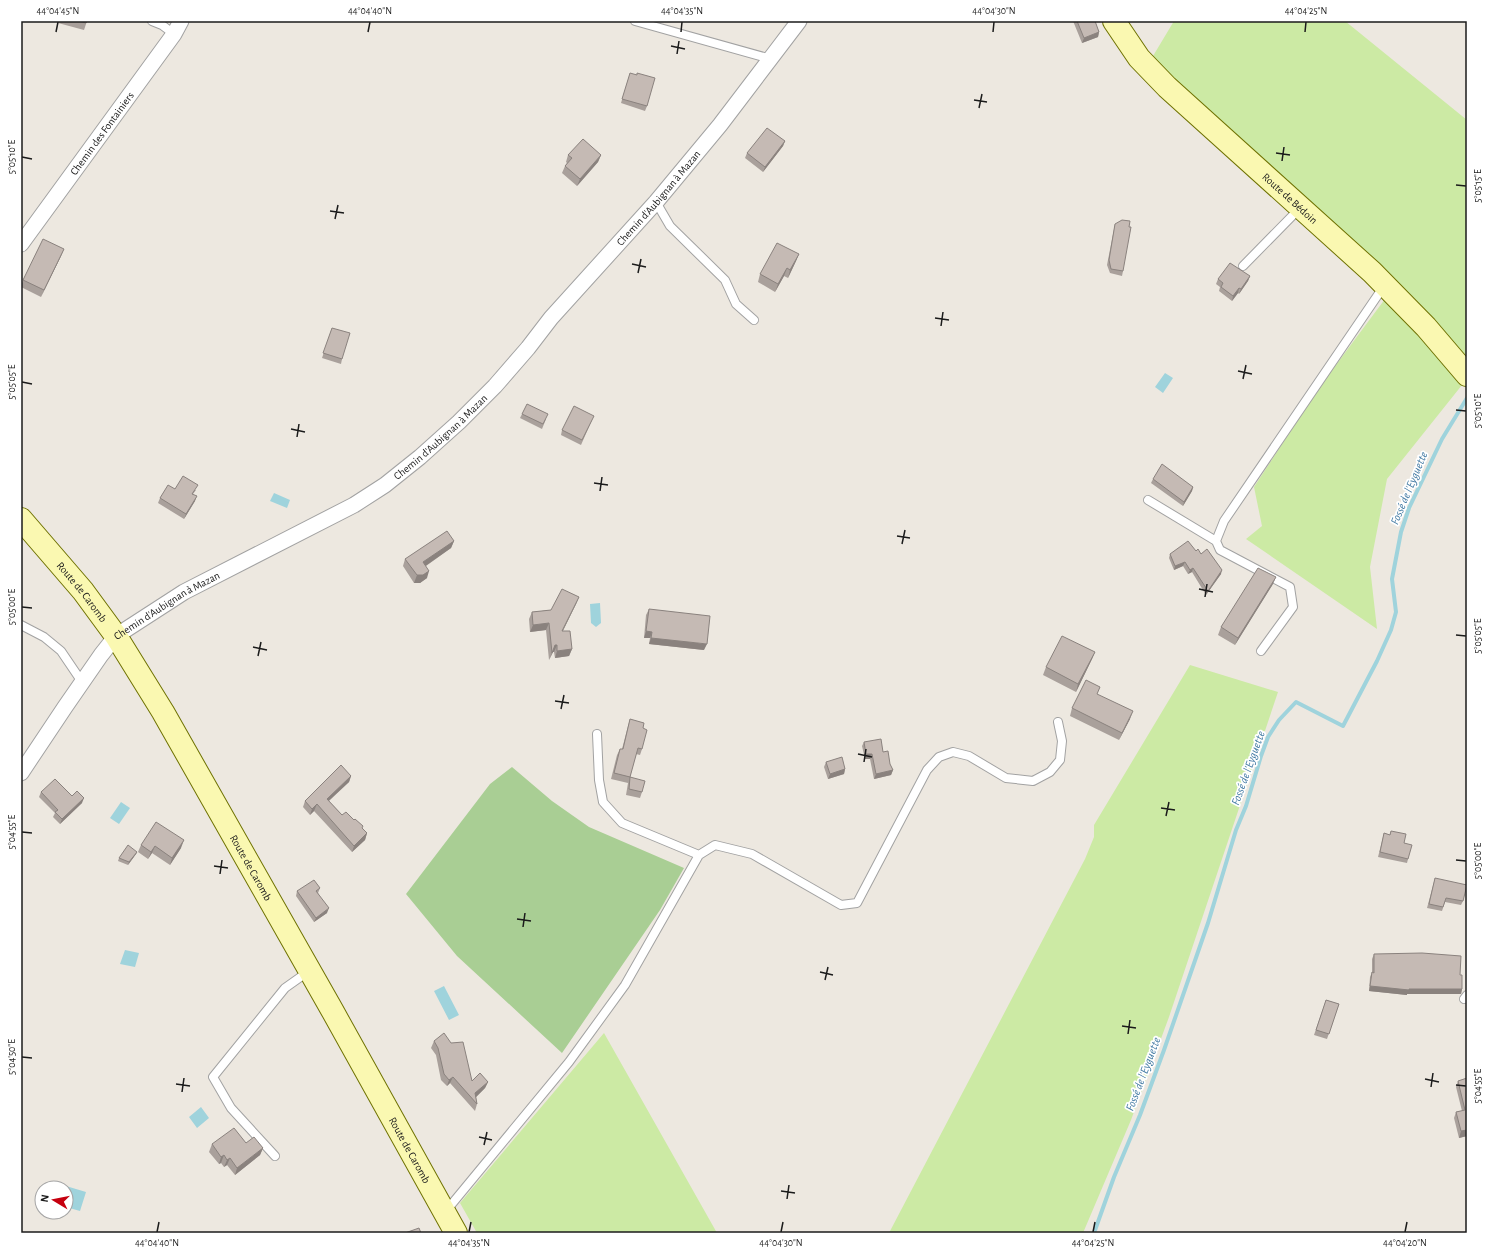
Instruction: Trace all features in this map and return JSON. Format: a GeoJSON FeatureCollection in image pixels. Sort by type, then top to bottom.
{"type":"FeatureCollection","features":[{"type":"Feature","properties":{"kind":"main road","name":"Route de Bédoin"},"geometry":{"type":"LineString","coordinates":[[1114,21],[1139,58],[1167,87],[1385,285],[1426,327],[1467,375]]}},
{"type":"Feature","properties":{"kind":"main road","name":"Route de Caromb"},"geometry":{"type":"LineString","coordinates":[[21,519],[83,591],[116,636],[163,712],[456,1233]]}},
{"type":"Feature","properties":{"kind":"street","name":"Chemin d'Aubignan à Mazan"},"geometry":{"type":"LineString","coordinates":[[21,773],[82,682],[116,636],[184,592],[354,505],[385,485],[420,457],[459,422],[495,386],[528,348],[551,318],[656,202],[720,125],[799,21]]}},
{"type":"Feature","properties":{"kind":"street","name":"Chemin des Fontainiers"},"geometry":{"type":"LineString","coordinates":[[21,244],[177,27]]}},
{"type":"Feature","properties":{"kind":"lane"},"geometry":{"type":"LineString","coordinates":[[152,21],[162,25],[177,27]]}},
{"type":"Feature","properties":{"kind":"lane"},"geometry":{"type":"LineString","coordinates":[[635,21],[771,59]]}},
{"type":"Feature","properties":{"kind":"lane"},"geometry":{"type":"LineString","coordinates":[[656,202],[670,226],[725,280],[736,304],[754,320]]}},
{"type":"Feature","properties":{"kind":"lane"},"geometry":{"type":"LineString","coordinates":[[1243,266],[1300,207]]}},
{"type":"Feature","properties":{"kind":"lane"},"geometry":{"type":"LineString","coordinates":[[1216,541],[1224,521],[1385,285]]}},
{"type":"Feature","properties":{"kind":"lane"},"geometry":{"type":"LineString","coordinates":[[1148,500],[1216,541],[1220,550],[1290,587],[1293,607],[1261,651]]}},
{"type":"Feature","properties":{"kind":"lane"},"geometry":{"type":"LineString","coordinates":[[21,625],[44,637],[61,651],[82,682]]}},
{"type":"Feature","properties":{"kind":"lane"},"geometry":{"type":"LineString","coordinates":[[445,1213],[569,1062],[625,985],[699,855],[715,845],[752,854],[841,905],[857,904],[927,770],[939,757],[953,752],[970,756],[1006,778],[1033,781],[1050,772],[1060,760],[1062,741],[1058,722]]}},
{"type":"Feature","properties":{"kind":"lane"},"geometry":{"type":"LineString","coordinates":[[597,734],[599,780],[603,802],[622,823],[699,855]]}},
{"type":"Feature","properties":{"kind":"lane"},"geometry":{"type":"LineString","coordinates":[[275,1156],[231,1108],[213,1077],[285,988],[310,971]]}},
{"type":"Feature","properties":{"kind":"green space"},"geometry":{"type":"Polygon","coordinates":[[[1174,21],[1345,21],[1467,120],[1467,358],[1415,299],[1180,88],[1153,56],[1174,21]]]}},
{"type":"Feature","properties":{"kind":"green space"},"geometry":{"type":"Polygon","coordinates":[[[1385,299],[1447,365],[1462,385],[1387,479],[1370,567],[1377,629],[1246,539],[1262,526],[1254,487],[1318,389],[1385,299]]]}},
{"type":"Feature","properties":{"kind":"green space"},"geometry":{"type":"Polygon","coordinates":[[[1190,665],[1278,692],[1169,1017],[1131,1120],[1083,1233],[889,1233],[1085,859],[1094,837],[1094,825],[1190,665]]]}},
{"type":"Feature","properties":{"kind":"green space"},"geometry":{"type":"Polygon","coordinates":[[[512,767],[552,801],[589,827],[684,868],[660,910],[562,1053],[457,956],[406,894],[490,784],[512,767]]]}},
{"type":"Feature","properties":{"kind":"green space"},"geometry":{"type":"Polygon","coordinates":[[[604,1033],[717,1233],[477,1233],[460,1203],[604,1033]]]}},
{"type":"Feature","properties":{"kind":"water"},"geometry":{"type":"Polygon","coordinates":[[[1165,373],[1173,378],[1163,393],[1155,387],[1165,373]]]}},
{"type":"Feature","properties":{"kind":"water"},"geometry":{"type":"Polygon","coordinates":[[[274,493],[290,500],[287,508],[270,501],[274,493]]]}},
{"type":"Feature","properties":{"kind":"water"},"geometry":{"type":"Polygon","coordinates":[[[600,603],[601,623],[596,627],[591,623],[590,604],[600,603]]]}},
{"type":"Feature","properties":{"kind":"water"},"geometry":{"type":"Polygon","coordinates":[[[121,802],[130,808],[119,824],[110,818],[121,802]]]}},
{"type":"Feature","properties":{"kind":"water"},"geometry":{"type":"Polygon","coordinates":[[[125,950],[139,953],[135,967],[120,964],[125,950]]]}},
{"type":"Feature","properties":{"kind":"water"},"geometry":{"type":"Polygon","coordinates":[[[444,986],[459,1015],[449,1020],[434,991],[444,986]]]}},
{"type":"Feature","properties":{"kind":"water"},"geometry":{"type":"Polygon","coordinates":[[[201,1107],[209,1118],[197,1128],[189,1117],[201,1107]]]}},
{"type":"Feature","properties":{"kind":"water"},"geometry":{"type":"Polygon","coordinates":[[[74,1188],[86,1192],[80,1211],[74,1209],[74,1188]]]}},
{"type":"Feature","properties":{"kind":"building"},"geometry":{"type":"Polygon","coordinates":[[[1077,21],[1095,21],[1099,32],[1084,38],[1077,21]]]}},
{"type":"Feature","properties":{"kind":"building"},"geometry":{"type":"Polygon","coordinates":[[[630,73],[637,75],[637,73],[655,78],[647,106],[622,99],[630,73]]]}},
{"type":"Feature","properties":{"kind":"building"},"geometry":{"type":"Polygon","coordinates":[[[767,128],[785,141],[765,167],[747,153],[767,128]]]}},
{"type":"Feature","properties":{"kind":"building"},"geometry":{"type":"Polygon","coordinates":[[[583,139],[601,155],[580,179],[565,166],[572,158],[568,155],[583,139]]]}},
{"type":"Feature","properties":{"kind":"building"},"geometry":{"type":"Polygon","coordinates":[[[1122,220],[1130,221],[1129,227],[1131,227],[1123,271],[1111,269],[1109,260],[1115,224],[1122,220]]]}},
{"type":"Feature","properties":{"kind":"building"},"geometry":{"type":"Polygon","coordinates":[[[43,239],[64,249],[44,290],[23,280],[43,239]]]}},
{"type":"Feature","properties":{"kind":"building"},"geometry":{"type":"Polygon","coordinates":[[[777,243],[799,254],[790,270],[787,268],[778,284],[760,274],[777,243]]]}},
{"type":"Feature","properties":{"kind":"building"},"geometry":{"type":"Polygon","coordinates":[[[1230,263],[1250,276],[1241,289],[1239,288],[1233,296],[1221,287],[1223,283],[1218,279],[1230,263]]]}},
{"type":"Feature","properties":{"kind":"building"},"geometry":{"type":"Polygon","coordinates":[[[332,328],[350,333],[342,359],[323,353],[332,328]]]}},
{"type":"Feature","properties":{"kind":"building"},"geometry":{"type":"Polygon","coordinates":[[[527,404],[548,414],[543,424],[522,414],[527,404]]]}},
{"type":"Feature","properties":{"kind":"building"},"geometry":{"type":"Polygon","coordinates":[[[574,406],[594,416],[582,440],[562,430],[574,406]]]}},
{"type":"Feature","properties":{"kind":"building"},"geometry":{"type":"Polygon","coordinates":[[[1162,464],[1193,487],[1184,502],[1153,479],[1162,464]]]}},
{"type":"Feature","properties":{"kind":"building"},"geometry":{"type":"Polygon","coordinates":[[[183,476],[198,485],[192,494],[197,496],[186,514],[160,498],[168,485],[175,489],[183,476]]]}},
{"type":"Feature","properties":{"kind":"building"},"geometry":{"type":"Polygon","coordinates":[[[447,531],[454,541],[423,562],[429,571],[423,575],[417,575],[405,559],[447,531]]]}},
{"type":"Feature","properties":{"kind":"building"},"geometry":{"type":"Polygon","coordinates":[[[1188,541],[1196,551],[1198,549],[1201,554],[1207,549],[1222,570],[1208,591],[1193,568],[1190,570],[1185,562],[1175,566],[1170,554],[1188,541]]]}},
{"type":"Feature","properties":{"kind":"building"},"geometry":{"type":"Polygon","coordinates":[[[1258,568],[1276,577],[1238,638],[1221,627],[1258,568]]]}},
{"type":"Feature","properties":{"kind":"building"},"geometry":{"type":"Polygon","coordinates":[[[562,589],[579,597],[562,631],[570,631],[572,649],[557,651],[557,645],[555,645],[552,653],[549,623],[533,625],[532,612],[551,610],[562,589]]]}},
{"type":"Feature","properties":{"kind":"building"},"geometry":{"type":"Polygon","coordinates":[[[649,609],[710,616],[707,644],[651,638],[652,632],[646,631],[649,609]]]}},
{"type":"Feature","properties":{"kind":"building"},"geometry":{"type":"Polygon","coordinates":[[[1062,636],[1095,652],[1078,684],[1046,667],[1062,636]]]}},
{"type":"Feature","properties":{"kind":"building"},"geometry":{"type":"Polygon","coordinates":[[[1086,680],[1100,687],[1097,694],[1133,711],[1122,733],[1072,708],[1086,680]]]}},
{"type":"Feature","properties":{"kind":"building"},"geometry":{"type":"Polygon","coordinates":[[[630,719],[644,723],[643,728],[647,730],[642,749],[638,748],[630,777],[614,773],[620,749],[623,749],[630,719]]]}},
{"type":"Feature","properties":{"kind":"building"},"geometry":{"type":"Polygon","coordinates":[[[881,739],[883,752],[888,751],[890,764],[893,770],[876,774],[872,754],[866,754],[864,742],[881,739]]]}},
{"type":"Feature","properties":{"kind":"building"},"geometry":{"type":"Polygon","coordinates":[[[842,757],[845,769],[830,774],[826,762],[842,757]]]}},
{"type":"Feature","properties":{"kind":"building"},"geometry":{"type":"Polygon","coordinates":[[[341,765],[351,776],[327,799],[342,815],[346,812],[363,826],[362,828],[367,833],[354,846],[317,804],[312,809],[305,801],[341,765]]]}},
{"type":"Feature","properties":{"kind":"building"},"geometry":{"type":"Polygon","coordinates":[[[630,777],[645,781],[642,792],[629,789],[630,777]]]}},
{"type":"Feature","properties":{"kind":"building"},"geometry":{"type":"Polygon","coordinates":[[[55,779],[72,796],[77,791],[84,798],[62,819],[55,812],[58,810],[41,792],[55,779]]]}},
{"type":"Feature","properties":{"kind":"building"},"geometry":{"type":"Polygon","coordinates":[[[156,822],[184,840],[172,858],[155,846],[151,852],[141,845],[156,822]]]}},
{"type":"Feature","properties":{"kind":"building"},"geometry":{"type":"Polygon","coordinates":[[[1391,831],[1406,834],[1404,843],[1412,845],[1408,859],[1380,852],[1384,833],[1390,835],[1391,831]]]}},
{"type":"Feature","properties":{"kind":"building"},"geometry":{"type":"Polygon","coordinates":[[[128,845],[137,852],[129,862],[119,858],[128,845]]]}},
{"type":"Feature","properties":{"kind":"building"},"geometry":{"type":"Polygon","coordinates":[[[1435,878],[1467,885],[1463,901],[1446,898],[1443,907],[1429,904],[1435,878]]]}},
{"type":"Feature","properties":{"kind":"building"},"geometry":{"type":"Polygon","coordinates":[[[314,880],[320,888],[316,891],[329,908],[316,918],[297,891],[314,880]]]}},
{"type":"Feature","properties":{"kind":"building"},"geometry":{"type":"Polygon","coordinates":[[[1422,953],[1461,956],[1460,975],[1462,975],[1462,989],[1409,990],[1370,986],[1372,972],[1374,973],[1374,954],[1422,953]]]}},
{"type":"Feature","properties":{"kind":"building"},"geometry":{"type":"Polygon","coordinates":[[[1326,1000],[1339,1004],[1329,1034],[1316,1030],[1326,1000]]]}},
{"type":"Feature","properties":{"kind":"building"},"geometry":{"type":"Polygon","coordinates":[[[444,1033],[451,1043],[463,1042],[472,1081],[480,1073],[488,1082],[475,1093],[477,1104],[453,1077],[449,1080],[444,1074],[438,1048],[434,1041],[444,1033]]]}},
{"type":"Feature","properties":{"kind":"building"},"geometry":{"type":"Polygon","coordinates":[[[1467,1078],[1467,1130],[1461,1131],[1456,1112],[1465,1110],[1458,1081],[1467,1078]]]}},
{"type":"Feature","properties":{"kind":"building"},"geometry":{"type":"Polygon","coordinates":[[[234,1128],[246,1143],[254,1137],[263,1148],[237,1168],[230,1158],[227,1160],[224,1155],[221,1157],[212,1144],[234,1128]]]}},
{"type":"Feature","properties":{"kind":"building"},"geometry":{"type":"Polygon","coordinates":[[[419,1228],[421,1233],[405,1233],[419,1228]]]}},
{"type":"Feature","properties":{"kind":"waterway","name":"Fossé de l'Eyguette"},"geometry":{"type":"LineString","coordinates":[[1094,1233],[1114,1177],[1140,1115],[1164,1050],[1208,923],[1236,830],[1246,806],[1268,737],[1279,720],[1296,702],[1343,726],[1377,661],[1391,630],[1396,612],[1392,579],[1401,532],[1409,508],[1442,439],[1467,398]]}}]}
